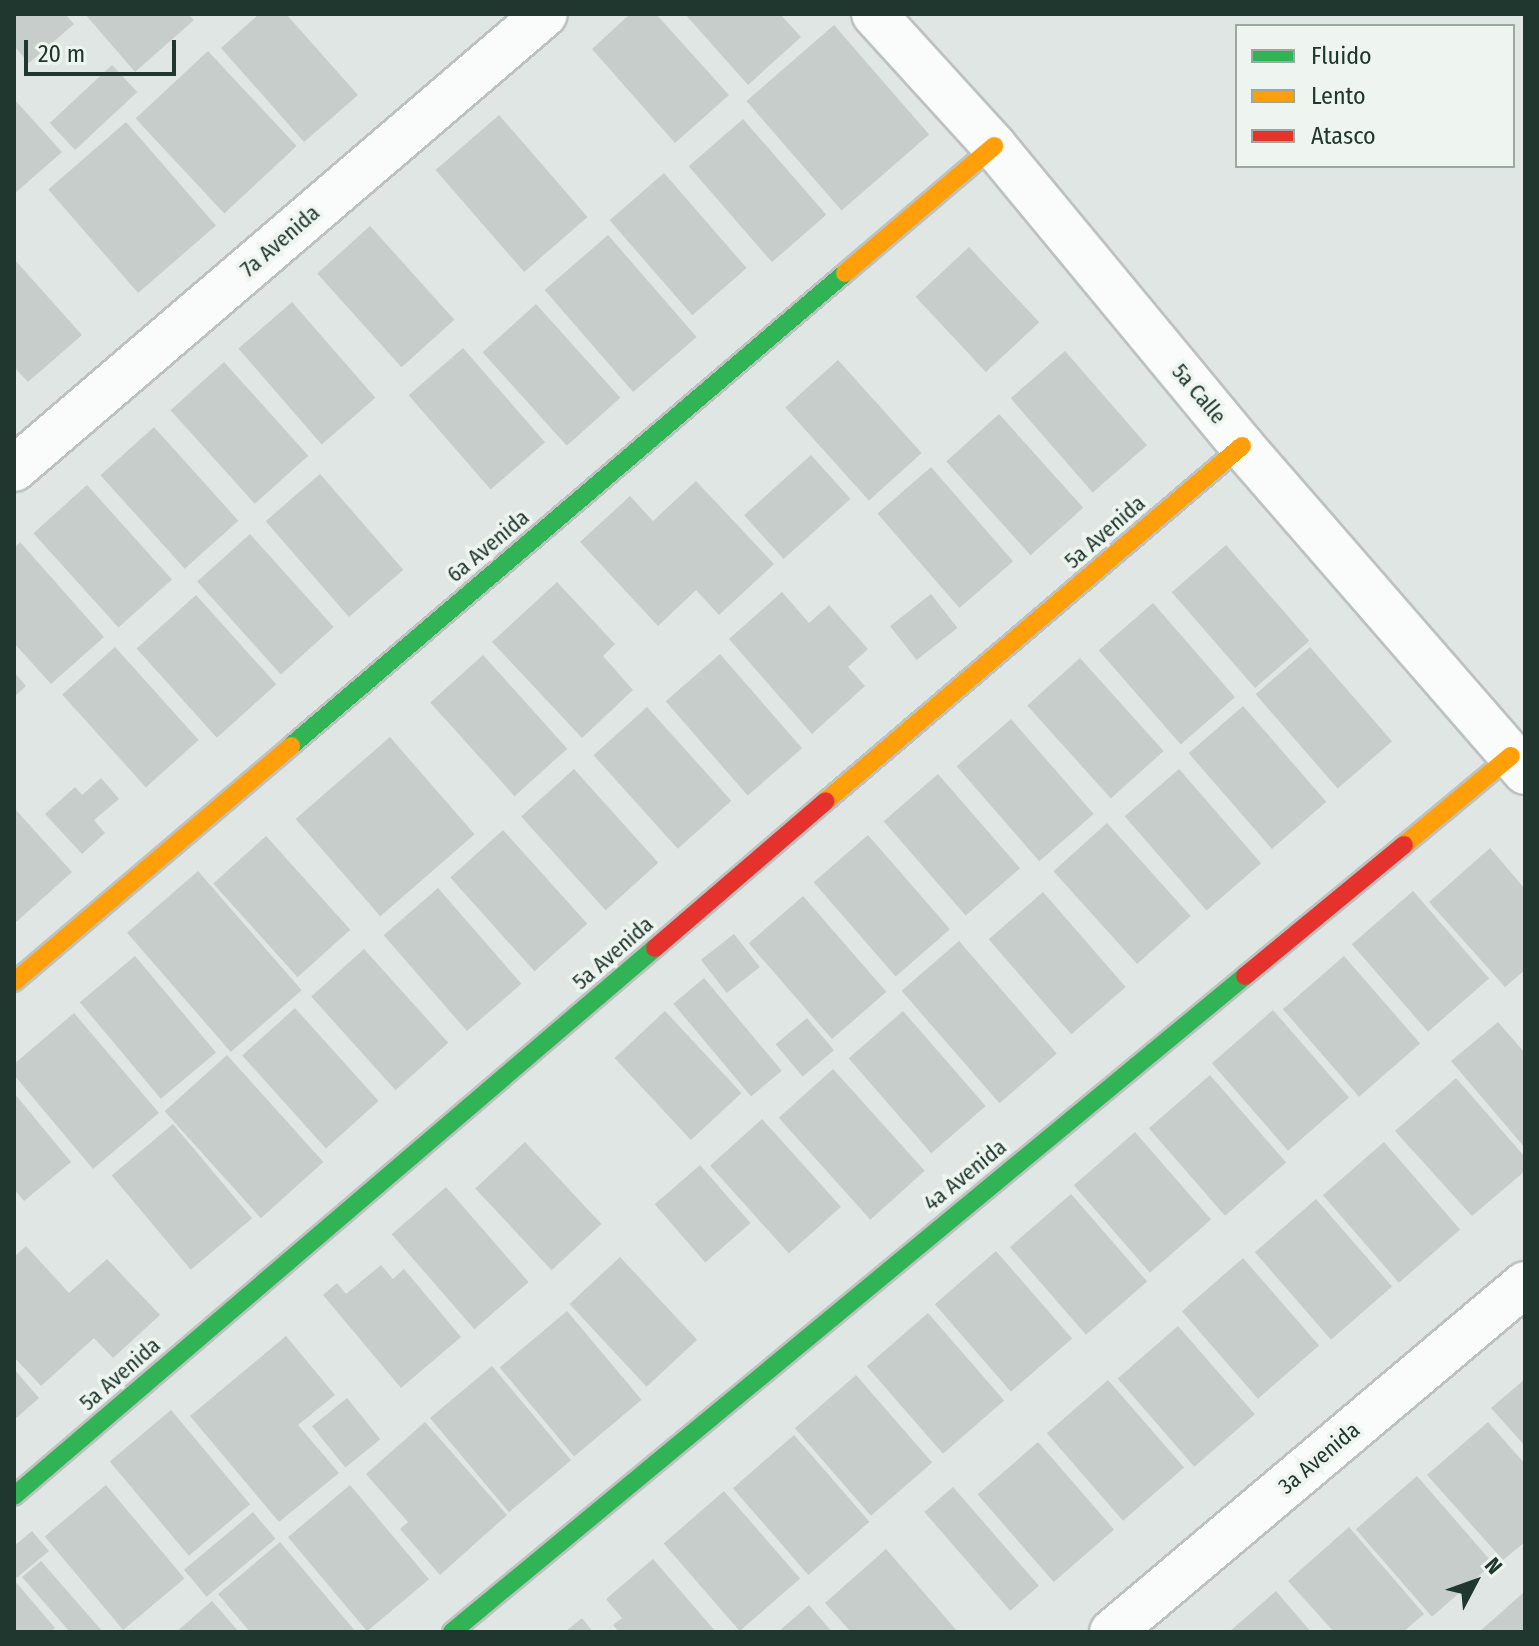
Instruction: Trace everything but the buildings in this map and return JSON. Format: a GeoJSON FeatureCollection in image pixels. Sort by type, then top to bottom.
{"type":"FeatureCollection","features":[{"type":"Feature","properties":{"kind":"street","name":"7a Avenida"},"geometry":{"type":"LineString","coordinates":[[14,469],[545,14]]}},
{"type":"Feature","properties":{"kind":"street","name":"5a Calle"},"geometry":{"type":"LineString","coordinates":[[874,14],[994,146],[1242,446],[1518,764]]}},
{"type":"Feature","properties":{"kind":"street","name":"6a Avenida"},"geometry":{"type":"LineString","coordinates":[[14,982],[994,146]]}},
{"type":"Feature","properties":{"kind":"street","name":"5a Avenida"},"geometry":{"type":"LineString","coordinates":[[14,1496],[1242,446]]}},
{"type":"Feature","properties":{"kind":"street","name":"4a Avenida"},"geometry":{"type":"LineString","coordinates":[[452,1632],[1518,764]]}},
{"type":"Feature","properties":{"kind":"street","name":"3a Avenida"},"geometry":{"type":"LineString","coordinates":[[1112,1632],[1525,1284]]}},
{"type":"Feature","properties":{"kind":"traffic: fast"},"geometry":{"type":"LineString","coordinates":[[291,746],[845,273]]}},
{"type":"Feature","properties":{"kind":"traffic: fast"},"geometry":{"type":"LineString","coordinates":[[14,1496],[655,948]]}},
{"type":"Feature","properties":{"kind":"traffic: fast"},"geometry":{"type":"LineString","coordinates":[[452,1632],[1245,976]]}},
{"type":"Feature","properties":{"kind":"traffic: slow"},"geometry":{"type":"LineString","coordinates":[[845,273],[994,146]]}},
{"type":"Feature","properties":{"kind":"traffic: slow"},"geometry":{"type":"LineString","coordinates":[[826,801],[1242,446]]}},
{"type":"Feature","properties":{"kind":"traffic: slow"},"geometry":{"type":"LineString","coordinates":[[14,982],[291,746]]}},
{"type":"Feature","properties":{"kind":"traffic: slow"},"geometry":{"type":"LineString","coordinates":[[1404,845],[1511,756]]}},
{"type":"Feature","properties":{"kind":"traffic: jam"},"geometry":{"type":"LineString","coordinates":[[655,948],[826,801]]}},
{"type":"Feature","properties":{"kind":"traffic: jam"},"geometry":{"type":"LineString","coordinates":[[1245,976],[1404,845]]}}]}
